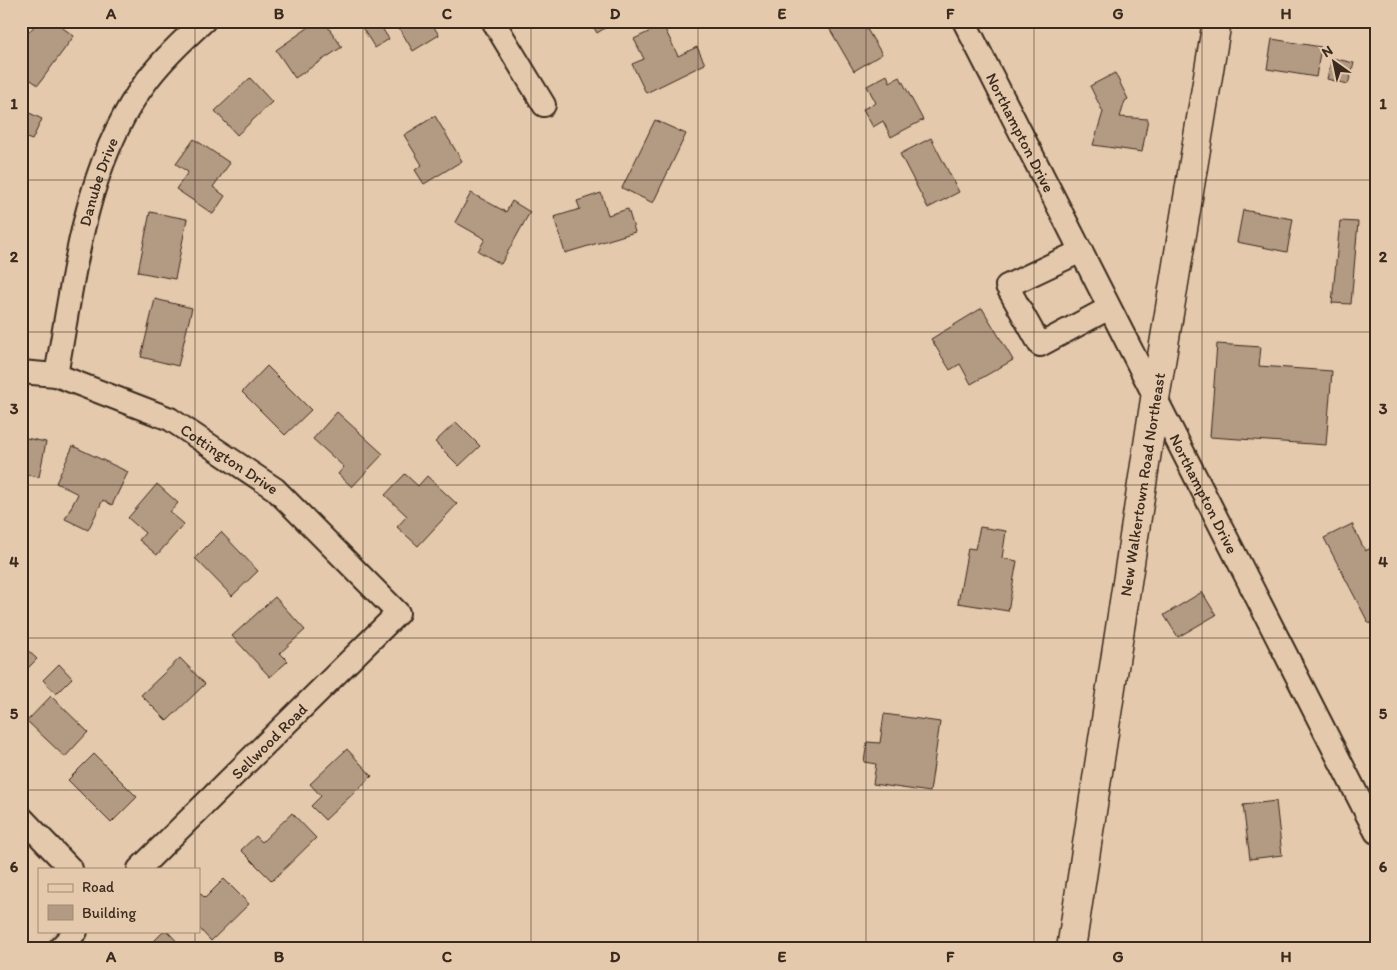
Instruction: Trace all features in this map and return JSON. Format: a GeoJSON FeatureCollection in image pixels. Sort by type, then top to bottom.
{"type":"FeatureCollection","features":[{"type":"Feature","properties":{"kind":"main road","name":"New Walkertown Road Northeast"},"geometry":{"type":"LineString","coordinates":[[1071,949],[1155,399],[1218,21]]}},
{"type":"Feature","properties":{"kind":"street","name":"Danube Drive"},"geometry":{"type":"LineString","coordinates":[[56,375],[84,227],[98,175],[119,125],[148,79],[176,47],[204,21]]}},
{"type":"Feature","properties":{"kind":"street"},"geometry":{"type":"LineString","coordinates":[[493,21],[544,105]]}},
{"type":"Feature","properties":{"kind":"street","name":"Northampton Drive"},"geometry":{"type":"LineString","coordinates":[[964,21],[1376,832]]}},
{"type":"Feature","properties":{"kind":"street"},"geometry":{"type":"LineString","coordinates":[[1081,251],[1007,286],[1040,345],[1109,308]]}},
{"type":"Feature","properties":{"kind":"street","name":"Cottington Drive"},"geometry":{"type":"LineString","coordinates":[[21,372],[56,375],[170,419],[275,490],[398,612]]}},
{"type":"Feature","properties":{"kind":"street","name":"Sellwood Road"},"geometry":{"type":"LineString","coordinates":[[140,868],[398,612]]}},
{"type":"Feature","properties":{"kind":"street"},"geometry":{"type":"LineString","coordinates":[[21,817],[70,868]]}},
{"type":"Feature","properties":{"kind":"street"},"geometry":{"type":"LineString","coordinates":[[59,949],[75,932]]}},
{"type":"Feature","properties":{"kind":"building"},"geometry":{"type":"Polygon","coordinates":[[[38,21],[53,21],[74,36],[38,85],[21,73],[21,25],[30,31],[38,21]]]}},
{"type":"Feature","properties":{"kind":"building"},"geometry":{"type":"Polygon","coordinates":[[[318,21],[324,21],[342,47],[295,78],[276,50],[318,21]]]}},
{"type":"Feature","properties":{"kind":"building"},"geometry":{"type":"Polygon","coordinates":[[[358,21],[394,21],[382,28],[389,39],[375,48],[358,21]]]}},
{"type":"Feature","properties":{"kind":"building"},"geometry":{"type":"Polygon","coordinates":[[[395,21],[430,21],[439,35],[413,51],[395,21]]]}},
{"type":"Feature","properties":{"kind":"building"},"geometry":{"type":"Polygon","coordinates":[[[590,21],[616,21],[597,33],[590,21]]]}},
{"type":"Feature","properties":{"kind":"building"},"geometry":{"type":"Polygon","coordinates":[[[825,21],[862,21],[882,54],[854,71],[825,21]]]}},
{"type":"Feature","properties":{"kind":"building"},"geometry":{"type":"Polygon","coordinates":[[[663,25],[678,56],[697,47],[705,64],[646,93],[632,64],[644,59],[634,39],[663,25]]]}},
{"type":"Feature","properties":{"kind":"building"},"geometry":{"type":"Polygon","coordinates":[[[1272,39],[1321,47],[1316,77],[1267,69],[1272,39]]]}},
{"type":"Feature","properties":{"kind":"building"},"geometry":{"type":"Polygon","coordinates":[[[1332,58],[1354,63],[1348,84],[1327,79],[1332,58]]]}},
{"type":"Feature","properties":{"kind":"building"},"geometry":{"type":"Polygon","coordinates":[[[1115,73],[1128,99],[1125,101],[1120,117],[1148,119],[1142,152],[1093,145],[1103,112],[1090,86],[1115,73]]]}},
{"type":"Feature","properties":{"kind":"building"},"geometry":{"type":"Polygon","coordinates":[[[887,75],[890,82],[900,77],[923,120],[891,137],[883,121],[873,127],[863,109],[876,103],[867,86],[887,75]]]}},
{"type":"Feature","properties":{"kind":"building"},"geometry":{"type":"Polygon","coordinates":[[[250,78],[272,102],[237,135],[215,111],[250,78]]]}},
{"type":"Feature","properties":{"kind":"building"},"geometry":{"type":"Polygon","coordinates":[[[21,109],[42,119],[32,140],[24,137],[21,144],[21,109]]]}},
{"type":"Feature","properties":{"kind":"building"},"geometry":{"type":"Polygon","coordinates":[[[435,116],[462,161],[424,184],[415,170],[422,165],[404,135],[435,116]]]}},
{"type":"Feature","properties":{"kind":"building"},"geometry":{"type":"Polygon","coordinates":[[[655,120],[686,134],[653,203],[622,188],[655,120]]]}},
{"type":"Feature","properties":{"kind":"building"},"geometry":{"type":"Polygon","coordinates":[[[931,138],[959,192],[928,208],[900,154],[931,138]]]}},
{"type":"Feature","properties":{"kind":"building"},"geometry":{"type":"Polygon","coordinates":[[[194,139],[230,163],[213,187],[225,196],[213,214],[176,189],[188,172],[176,164],[194,139]]]}},
{"type":"Feature","properties":{"kind":"building"},"geometry":{"type":"Polygon","coordinates":[[[471,193],[506,212],[512,201],[530,212],[501,264],[478,251],[485,239],[455,222],[471,193]]]}},
{"type":"Feature","properties":{"kind":"building"},"geometry":{"type":"Polygon","coordinates":[[[601,193],[608,215],[628,209],[635,232],[565,253],[554,217],[580,209],[577,201],[601,193]]]}},
{"type":"Feature","properties":{"kind":"building"},"geometry":{"type":"Polygon","coordinates":[[[1243,210],[1293,219],[1287,252],[1237,242],[1243,210]]]}},
{"type":"Feature","properties":{"kind":"building"},"geometry":{"type":"Polygon","coordinates":[[[150,212],[187,219],[175,279],[138,272],[150,212]]]}},
{"type":"Feature","properties":{"kind":"building"},"geometry":{"type":"Polygon","coordinates":[[[1340,221],[1358,222],[1351,304],[1332,303],[1340,221]]]}},
{"type":"Feature","properties":{"kind":"building"},"geometry":{"type":"Polygon","coordinates":[[[155,299],[192,308],[178,366],[141,357],[155,299]]]}},
{"type":"Feature","properties":{"kind":"building"},"geometry":{"type":"Polygon","coordinates":[[[982,308],[1013,360],[971,384],[960,364],[950,370],[931,339],[982,308]]]}},
{"type":"Feature","properties":{"kind":"building"},"geometry":{"type":"Polygon","coordinates":[[[1217,344],[1261,347],[1259,366],[1332,371],[1326,445],[1210,437],[1217,344]]]}},
{"type":"Feature","properties":{"kind":"building"},"geometry":{"type":"Polygon","coordinates":[[[267,366],[311,410],[285,435],[242,392],[267,366]]]}},
{"type":"Feature","properties":{"kind":"building"},"geometry":{"type":"Polygon","coordinates":[[[337,412],[383,454],[352,487],[338,474],[344,467],[313,439],[337,412]]]}},
{"type":"Feature","properties":{"kind":"building"},"geometry":{"type":"Polygon","coordinates":[[[456,422],[480,446],[459,466],[435,442],[456,422]]]}},
{"type":"Feature","properties":{"kind":"building"},"geometry":{"type":"Polygon","coordinates":[[[21,437],[46,442],[39,477],[21,474],[21,437]]]}},
{"type":"Feature","properties":{"kind":"building"},"geometry":{"type":"Polygon","coordinates":[[[73,446],[128,472],[112,505],[103,500],[88,530],[65,519],[78,494],[56,483],[73,446]]]}},
{"type":"Feature","properties":{"kind":"building"},"geometry":{"type":"Polygon","coordinates":[[[405,474],[418,486],[427,476],[457,504],[418,546],[397,527],[407,516],[385,495],[405,474]]]}},
{"type":"Feature","properties":{"kind":"building"},"geometry":{"type":"Polygon","coordinates":[[[157,484],[178,503],[170,512],[184,524],[157,555],[139,540],[145,533],[128,518],[157,484]]]}},
{"type":"Feature","properties":{"kind":"building"},"geometry":{"type":"Polygon","coordinates":[[[1352,524],[1365,551],[1373,547],[1376,553],[1376,620],[1369,624],[1324,538],[1352,524]]]}},
{"type":"Feature","properties":{"kind":"building"},"geometry":{"type":"Polygon","coordinates":[[[980,527],[1006,531],[1002,558],[1017,561],[1008,611],[958,603],[968,548],[975,549],[980,527]]]}},
{"type":"Feature","properties":{"kind":"building"},"geometry":{"type":"Polygon","coordinates":[[[221,532],[258,571],[232,596],[195,558],[221,532]]]}},
{"type":"Feature","properties":{"kind":"building"},"geometry":{"type":"Polygon","coordinates":[[[1202,592],[1216,615],[1178,637],[1164,615],[1202,592]]]}},
{"type":"Feature","properties":{"kind":"building"},"geometry":{"type":"Polygon","coordinates":[[[275,597],[305,630],[280,653],[288,661],[270,677],[232,636],[275,597]]]}},
{"type":"Feature","properties":{"kind":"building"},"geometry":{"type":"Polygon","coordinates":[[[21,644],[37,659],[21,675],[21,644]]]}},
{"type":"Feature","properties":{"kind":"building"},"geometry":{"type":"Polygon","coordinates":[[[180,658],[205,684],[167,721],[141,695],[180,658]]]}},
{"type":"Feature","properties":{"kind":"building"},"geometry":{"type":"Polygon","coordinates":[[[59,664],[72,678],[56,694],[43,680],[59,664]]]}},
{"type":"Feature","properties":{"kind":"building"},"geometry":{"type":"Polygon","coordinates":[[[51,696],[88,732],[65,757],[27,721],[51,696]]]}},
{"type":"Feature","properties":{"kind":"building"},"geometry":{"type":"Polygon","coordinates":[[[884,714],[940,722],[930,792],[873,784],[876,764],[864,762],[867,742],[880,743],[884,714]]]}},
{"type":"Feature","properties":{"kind":"building"},"geometry":{"type":"Polygon","coordinates":[[[347,749],[372,776],[325,820],[311,806],[321,796],[310,784],[347,749]]]}},
{"type":"Feature","properties":{"kind":"building"},"geometry":{"type":"Polygon","coordinates":[[[94,754],[137,797],[111,823],[68,780],[94,754]]]}},
{"type":"Feature","properties":{"kind":"building"},"geometry":{"type":"Polygon","coordinates":[[[1276,801],[1282,855],[1250,859],[1243,805],[1276,801]]]}},
{"type":"Feature","properties":{"kind":"building"},"geometry":{"type":"Polygon","coordinates":[[[292,813],[316,838],[272,881],[241,850],[256,836],[262,842],[292,813]]]}},
{"type":"Feature","properties":{"kind":"building"},"geometry":{"type":"Polygon","coordinates":[[[224,879],[249,904],[211,941],[200,929],[200,893],[205,898],[224,879]]]}},
{"type":"Feature","properties":{"kind":"building"},"geometry":{"type":"Polygon","coordinates":[[[163,932],[168,932],[184,949],[146,949],[163,932]]]}},
{"type":"Feature","properties":{"kind":"building"},"geometry":{"type":"Polygon","coordinates":[[[1222,945],[1255,947],[1255,949],[1221,949],[1222,945]]]}}]}
